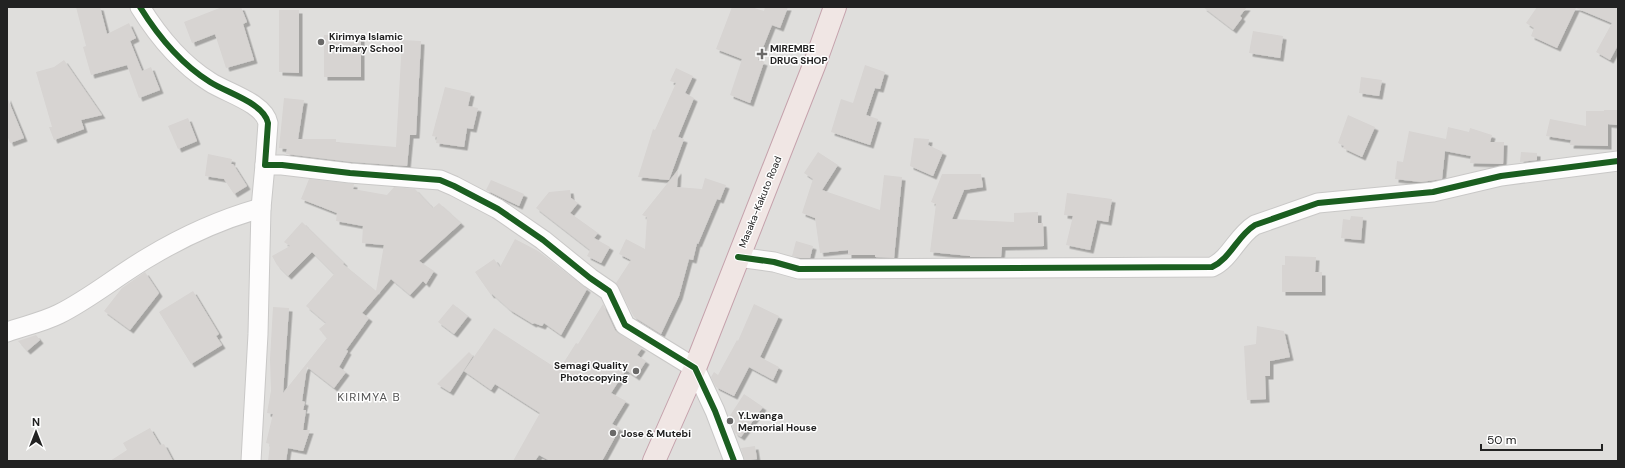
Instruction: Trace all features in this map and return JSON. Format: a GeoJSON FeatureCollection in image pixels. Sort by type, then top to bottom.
{"type":"FeatureCollection","features":[{"type":"Feature","properties":{"kind":"highway","name":"Masaka-Kakuto Road"},"geometry":{"type":"LineString","coordinates":[[654,461],[695,368],[815,63],[835,7]]}},
{"type":"Feature","properties":{"kind":"street"},"geometry":{"type":"LineString","coordinates":[[140,7],[154,29],[189,67],[211,83],[240,97],[262,111],[267,117],[268,124],[261,208],[258,334],[251,461]]}},
{"type":"Feature","properties":{"kind":"street"},"geometry":{"type":"LineString","coordinates":[[738,257],[774,262],[799,269],[1212,267],[1222,262],[1246,231],[1255,225],[1318,203],[1433,192],[1501,176],[1618,161]]}},
{"type":"Feature","properties":{"kind":"street"},"geometry":{"type":"LineString","coordinates":[[265,165],[282,165],[350,173],[440,180],[498,209],[543,240],[590,278],[609,290],[625,325],[695,368],[715,411],[734,461]]}},
{"type":"Feature","properties":{"kind":"street"},"geometry":{"type":"LineString","coordinates":[[7,332],[58,315],[86,299],[149,257],[204,228],[261,208]]}},
{"type":"Feature","properties":{"kind":"shaded area"},"geometry":{"type":"Polygon","coordinates":[[[7,7],[1618,7],[1618,461],[7,461],[7,7]]]}},
{"type":"Feature","properties":{"kind":"building"},"geometry":{"type":"Polygon","coordinates":[[[76,7],[100,7],[107,34],[129,23],[136,38],[130,41],[142,71],[151,67],[160,90],[139,98],[127,65],[91,75],[83,47],[86,46],[76,7]]]}},
{"type":"Feature","properties":{"kind":"building"},"geometry":{"type":"Polygon","coordinates":[[[222,7],[241,7],[247,22],[243,24],[254,60],[226,68],[215,34],[192,43],[184,22],[222,7]]]}},
{"type":"Feature","properties":{"kind":"building"},"geometry":{"type":"Polygon","coordinates":[[[732,7],[751,7],[764,11],[765,7],[788,7],[780,28],[772,25],[758,60],[764,62],[750,103],[730,95],[742,59],[716,49],[732,7]]]}},
{"type":"Feature","properties":{"kind":"building"},"geometry":{"type":"Polygon","coordinates":[[[1203,7],[1247,7],[1240,16],[1242,18],[1233,30],[1203,7]]]}},
{"type":"Feature","properties":{"kind":"building"},"geometry":{"type":"Polygon","coordinates":[[[1537,7],[1618,7],[1618,45],[1610,60],[1596,52],[1612,23],[1576,8],[1557,48],[1531,36],[1534,28],[1526,23],[1537,7]]]}},
{"type":"Feature","properties":{"kind":"building"},"geometry":{"type":"Polygon","coordinates":[[[279,10],[299,10],[299,73],[279,72],[279,10]]]}},
{"type":"Feature","properties":{"kind":"building"},"geometry":{"type":"Polygon","coordinates":[[[1253,31],[1283,36],[1280,58],[1249,53],[1253,31]]]}},
{"type":"Feature","properties":{"kind":"building"},"geometry":{"type":"Polygon","coordinates":[[[324,35],[361,35],[361,77],[324,77],[324,35]]]}},
{"type":"Feature","properties":{"kind":"building"},"geometry":{"type":"Polygon","coordinates":[[[402,40],[421,41],[416,135],[410,135],[407,166],[351,162],[286,154],[287,149],[279,148],[284,98],[304,100],[298,139],[336,139],[336,142],[396,147],[402,40]]]}},
{"type":"Feature","properties":{"kind":"building"},"geometry":{"type":"Polygon","coordinates":[[[64,60],[102,115],[81,120],[84,129],[54,140],[49,127],[52,127],[36,72],[54,67],[64,60]]]}},
{"type":"Feature","properties":{"kind":"building"},"geometry":{"type":"Polygon","coordinates":[[[865,65],[885,72],[880,89],[875,88],[866,115],[878,119],[870,145],[831,132],[841,99],[853,103],[865,65]]]}},
{"type":"Feature","properties":{"kind":"building"},"geometry":{"type":"Polygon","coordinates":[[[676,68],[693,76],[685,93],[694,98],[678,137],[684,139],[669,180],[638,177],[653,129],[655,130],[676,83],[670,81],[676,68]]]}},
{"type":"Feature","properties":{"kind":"building"},"geometry":{"type":"Polygon","coordinates":[[[1361,77],[1382,80],[1379,96],[1359,93],[1361,77]]]}},
{"type":"Feature","properties":{"kind":"building"},"geometry":{"type":"Polygon","coordinates":[[[445,87],[471,93],[468,106],[478,108],[473,129],[467,128],[464,147],[436,143],[437,137],[432,136],[445,87]]]}},
{"type":"Feature","properties":{"kind":"building"},"geometry":{"type":"Polygon","coordinates":[[[7,97],[24,138],[10,143],[7,135],[7,97]]]}},
{"type":"Feature","properties":{"kind":"building"},"geometry":{"type":"Polygon","coordinates":[[[1618,110],[1617,125],[1608,124],[1608,146],[1570,145],[1571,140],[1546,136],[1550,119],[1586,126],[1586,111],[1618,110]]]}},
{"type":"Feature","properties":{"kind":"building"},"geometry":{"type":"Polygon","coordinates":[[[1348,115],[1375,127],[1362,157],[1343,148],[1344,146],[1338,143],[1348,115]]]}},
{"type":"Feature","properties":{"kind":"building"},"geometry":{"type":"Polygon","coordinates":[[[188,118],[197,141],[178,149],[168,126],[188,118]]]}},
{"type":"Feature","properties":{"kind":"building"},"geometry":{"type":"Polygon","coordinates":[[[1448,127],[1469,132],[1470,128],[1492,135],[1490,142],[1504,142],[1503,164],[1470,163],[1471,156],[1445,151],[1442,179],[1421,182],[1395,179],[1397,161],[1403,162],[1409,131],[1446,139],[1448,127]]]}},
{"type":"Feature","properties":{"kind":"building"},"geometry":{"type":"Polygon","coordinates":[[[914,138],[929,139],[928,145],[943,152],[933,176],[910,166],[914,138]]]}},
{"type":"Feature","properties":{"kind":"building"},"geometry":{"type":"Polygon","coordinates":[[[818,152],[838,165],[822,190],[880,210],[884,175],[902,177],[894,258],[875,257],[875,255],[848,255],[848,250],[820,253],[815,218],[802,213],[813,179],[804,173],[818,152]]]}},
{"type":"Feature","properties":{"kind":"building"},"geometry":{"type":"Polygon","coordinates":[[[1521,152],[1537,153],[1537,160],[1520,162],[1521,152]]]}},
{"type":"Feature","properties":{"kind":"building"},"geometry":{"type":"Polygon","coordinates":[[[208,154],[232,159],[231,164],[233,164],[247,186],[234,194],[224,179],[205,176],[208,154]]]}},
{"type":"Feature","properties":{"kind":"building"},"geometry":{"type":"Polygon","coordinates":[[[678,170],[677,187],[702,189],[705,178],[726,185],[720,200],[717,199],[698,244],[697,243],[693,260],[689,259],[679,296],[661,334],[634,317],[616,283],[631,260],[619,254],[626,239],[645,249],[647,217],[642,215],[678,170]]]}},
{"type":"Feature","properties":{"kind":"building"},"geometry":{"type":"Polygon","coordinates":[[[942,174],[981,174],[983,187],[964,190],[952,219],[1014,222],[1014,213],[1038,212],[1038,223],[1043,223],[1044,246],[1002,247],[1001,257],[970,257],[930,252],[936,204],[931,202],[942,174]]]}},
{"type":"Feature","properties":{"kind":"building"},"geometry":{"type":"Polygon","coordinates":[[[309,179],[354,184],[353,189],[387,195],[394,187],[415,189],[433,208],[439,203],[461,223],[419,261],[434,271],[426,284],[423,281],[410,295],[391,279],[362,313],[369,318],[346,350],[348,351],[339,367],[346,372],[334,388],[307,367],[302,401],[305,402],[303,410],[306,410],[303,430],[310,430],[303,451],[288,448],[286,461],[268,461],[270,444],[266,443],[273,414],[267,413],[271,391],[270,359],[273,307],[289,308],[283,393],[327,338],[319,329],[326,323],[306,306],[334,274],[312,252],[288,276],[277,265],[272,256],[290,246],[284,242],[302,222],[344,263],[343,264],[376,291],[384,245],[362,243],[363,226],[336,221],[337,213],[301,199],[309,179]]]}},
{"type":"Feature","properties":{"kind":"building"},"geometry":{"type":"Polygon","coordinates":[[[491,180],[524,194],[519,206],[486,190],[491,180]]]}},
{"type":"Feature","properties":{"kind":"building"},"geometry":{"type":"Polygon","coordinates":[[[570,190],[571,198],[578,203],[570,213],[598,233],[594,238],[610,247],[601,263],[587,256],[590,250],[536,208],[549,192],[570,190]]]}},
{"type":"Feature","properties":{"kind":"building"},"geometry":{"type":"Polygon","coordinates":[[[1067,193],[1112,199],[1108,222],[1097,220],[1090,250],[1066,245],[1073,216],[1064,215],[1067,193]]]}},
{"type":"Feature","properties":{"kind":"building"},"geometry":{"type":"Polygon","coordinates":[[[1351,216],[1363,217],[1361,240],[1341,238],[1343,219],[1350,220],[1351,216]]]}},
{"type":"Feature","properties":{"kind":"building"},"geometry":{"type":"Polygon","coordinates":[[[515,239],[538,251],[587,289],[561,335],[544,323],[542,326],[533,324],[510,310],[492,294],[491,295],[475,272],[494,259],[500,267],[515,239]]]}},
{"type":"Feature","properties":{"kind":"building"},"geometry":{"type":"Polygon","coordinates":[[[796,241],[813,246],[810,258],[792,256],[796,241]]]}},
{"type":"Feature","properties":{"kind":"building"},"geometry":{"type":"Polygon","coordinates":[[[1285,256],[1316,257],[1315,272],[1322,272],[1322,292],[1282,292],[1282,265],[1285,265],[1285,256]]]}},
{"type":"Feature","properties":{"kind":"building"},"geometry":{"type":"Polygon","coordinates":[[[145,272],[159,293],[130,330],[104,311],[122,288],[145,272]]]}},
{"type":"Feature","properties":{"kind":"building"},"geometry":{"type":"Polygon","coordinates":[[[193,291],[219,334],[216,336],[222,345],[191,364],[159,312],[193,291]]]}},
{"type":"Feature","properties":{"kind":"building"},"geometry":{"type":"Polygon","coordinates":[[[453,304],[468,316],[454,334],[438,322],[453,304]]]}},
{"type":"Feature","properties":{"kind":"building"},"geometry":{"type":"Polygon","coordinates":[[[603,304],[615,330],[642,348],[637,355],[646,361],[636,377],[626,370],[611,393],[626,401],[612,424],[620,428],[602,461],[550,461],[539,455],[535,461],[513,461],[540,413],[495,384],[491,390],[464,371],[494,328],[559,370],[576,343],[578,344],[603,304]]]}},
{"type":"Feature","properties":{"kind":"building"},"geometry":{"type":"Polygon","coordinates":[[[754,304],[779,316],[760,357],[779,367],[773,380],[749,367],[734,396],[716,387],[711,377],[714,372],[718,375],[737,340],[738,341],[754,304]]]}},
{"type":"Feature","properties":{"kind":"building"},"geometry":{"type":"Polygon","coordinates":[[[1257,326],[1284,331],[1290,357],[1270,361],[1270,376],[1265,376],[1266,399],[1247,400],[1244,346],[1256,344],[1257,326]]]}},
{"type":"Feature","properties":{"kind":"building"},"geometry":{"type":"Polygon","coordinates":[[[36,335],[40,340],[27,351],[18,341],[36,335]]]}},
{"type":"Feature","properties":{"kind":"building"},"geometry":{"type":"Polygon","coordinates":[[[469,352],[473,356],[450,392],[437,384],[469,352]]]}},
{"type":"Feature","properties":{"kind":"building"},"geometry":{"type":"Polygon","coordinates":[[[744,394],[763,407],[741,437],[735,433],[729,417],[744,394]]]}},
{"type":"Feature","properties":{"kind":"building"},"geometry":{"type":"Polygon","coordinates":[[[150,428],[160,445],[164,444],[173,461],[110,461],[127,450],[123,443],[150,428]]]}},
{"type":"Feature","properties":{"kind":"building"},"geometry":{"type":"Polygon","coordinates":[[[755,446],[757,459],[745,461],[741,448],[755,446]]]}},
{"type":"Feature","properties":{"kind":"cycle path"},"geometry":{"type":"LineString","coordinates":[[140,7],[162,39],[189,67],[210,82],[252,104],[265,116],[268,123],[265,165],[282,165],[350,173],[440,180],[498,209],[543,240],[590,278],[609,291],[625,325],[695,368],[715,411],[734,461]]}},
{"type":"Feature","properties":{"kind":"cycle path"},"geometry":{"type":"LineString","coordinates":[[738,257],[774,262],[799,269],[1212,267],[1219,263],[1243,235],[1255,225],[1318,203],[1433,192],[1501,176],[1618,161]]}},
{"type":"Feature","properties":{"kind":"place","name":"Kirimya Islamic Primary School"},"geometry":{"type":"Point","coordinates":[321,42]}},
{"type":"Feature","properties":{"kind":"place","name":"MIREMBE DRUG SHOP"},"geometry":{"type":"Point","coordinates":[762,54]}},
{"type":"Feature","properties":{"kind":"place","name":"Semagi Quality Photocopying"},"geometry":{"type":"Point","coordinates":[636,371]}},
{"type":"Feature","properties":{"kind":"place","name":"Y.Lwanga Memorial House"},"geometry":{"type":"Point","coordinates":[730,421]}},
{"type":"Feature","properties":{"kind":"place","name":"Jose & Mutebi"},"geometry":{"type":"Point","coordinates":[613,433]}},
{"type":"Feature","properties":{"kind":"district","name":"KIRIMYA B"},"geometry":{"type":"Point","coordinates":[369,397]}}]}
